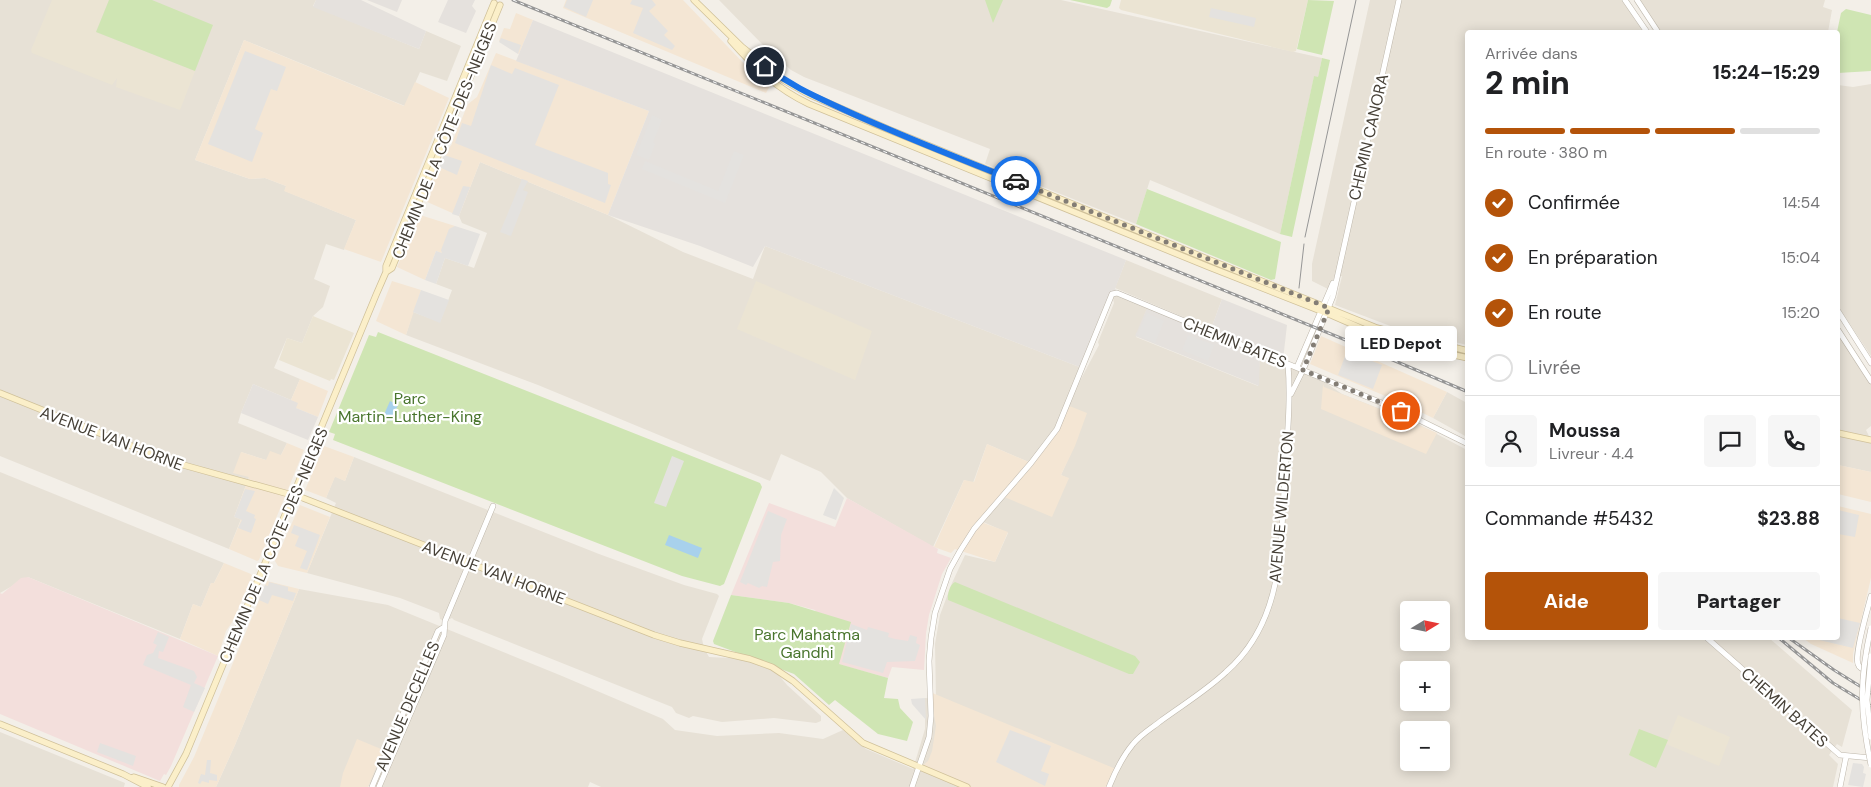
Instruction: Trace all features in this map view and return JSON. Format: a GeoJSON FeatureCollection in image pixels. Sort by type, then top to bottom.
{"type":"FeatureCollection","features":[{"type":"Feature","properties":{"kind":"main road"},"geometry":{"type":"LineString","coordinates":[[694,0],[762,64],[791,85],[808,94],[1324,310],[1383,338],[1465,357]]}},
{"type":"Feature","properties":{"kind":"main road","name":"CHEMIN DE LA CÔTE-DES-NEIGES"},"geometry":{"type":"LineString","coordinates":[[168,787],[184,759],[386,272],[392,268],[497,4]]}},
{"type":"Feature","properties":{"kind":"main road"},"geometry":{"type":"LineString","coordinates":[[1324,310],[1389,332],[1465,350]]}},
{"type":"Feature","properties":{"kind":"main road","name":"AVENUE VAN HORNE"},"geometry":{"type":"LineString","coordinates":[[0,394],[169,461],[294,495],[654,635],[750,659],[772,667],[788,678],[862,743],[966,787]]}},
{"type":"Feature","properties":{"kind":"main road"},"geometry":{"type":"LineString","coordinates":[[1840,433],[1871,441]]}},
{"type":"Feature","properties":{"kind":"main road"},"geometry":{"type":"LineString","coordinates":[[0,724],[123,774],[163,787]]}},
{"type":"Feature","properties":{"kind":"main road"},"geometry":{"type":"LineString","coordinates":[[123,774],[148,787]]}},
{"type":"Feature","properties":{"kind":"street","name":"CHEMIN CANORA"},"geometry":{"type":"LineString","coordinates":[[1324,310],[1337,274],[1399,0]]}},
{"type":"Feature","properties":{"kind":"street"},"geometry":{"type":"LineString","coordinates":[[1625,0],[1646,30]]}},
{"type":"Feature","properties":{"kind":"street"},"geometry":{"type":"LineString","coordinates":[[1637,0],[1657,30]]}},
{"type":"Feature","properties":{"kind":"street","name":"CHEMIN BATES"},"geometry":{"type":"LineString","coordinates":[[920,768],[931,725],[929,661],[932,626],[950,569],[974,529],[1031,463],[1057,429],[1112,294],[1117,293],[1300,368],[1416,417],[1465,442]]}},
{"type":"Feature","properties":{"kind":"street","name":"AVENUE WILDERTON"},"geometry":{"type":"LineString","coordinates":[[1289,399],[1324,310]]}},
{"type":"Feature","properties":{"kind":"street"},"geometry":{"type":"LineString","coordinates":[[1840,314],[1871,363]]}},
{"type":"Feature","properties":{"kind":"street"},"geometry":{"type":"LineString","coordinates":[[1840,333],[1871,380]]}},
{"type":"Feature","properties":{"kind":"street","name":"AVENUE WILDERTON"},"geometry":{"type":"LineString","coordinates":[[1109,787],[1124,756],[1141,736],[1227,672],[1245,652],[1260,630],[1270,604],[1278,572],[1289,399],[1288,364]]}},
{"type":"Feature","properties":{"kind":"street","name":"AVENUE DECELLES"},"geometry":{"type":"LineString","coordinates":[[379,787],[444,635],[444,627],[493,506]]}},
{"type":"Feature","properties":{"kind":"street"},"geometry":{"type":"LineString","coordinates":[[1871,596],[1857,655],[1860,667],[1865,670],[1871,668]]}},
{"type":"Feature","properties":{"kind":"street","name":"AVENUE DECELLES"},"geometry":{"type":"LineString","coordinates":[[372,787],[438,631],[444,627]]}},
{"type":"Feature","properties":{"kind":"street"},"geometry":{"type":"LineString","coordinates":[[1871,628],[1864,662],[1862,696],[1864,727],[1871,765]]}},
{"type":"Feature","properties":{"kind":"street","name":"CHEMIN BATES"},"geometry":{"type":"LineString","coordinates":[[1709,640],[1838,753],[1846,756],[1871,758]]}},
{"type":"Feature","properties":{"kind":"street"},"geometry":{"type":"LineString","coordinates":[[1871,656],[1867,700],[1871,737]]}},
{"type":"Feature","properties":{"kind":"street"},"geometry":{"type":"LineString","coordinates":[[1840,787],[1846,756]]}},
{"type":"Feature","properties":{"kind":"street"},"geometry":{"type":"LineString","coordinates":[[912,787],[920,768]]}},
{"type":"Feature","properties":{"kind":"shaded area"},"geometry":{"type":"Polygon","coordinates":[[[0,0],[316,0],[313,6],[419,49],[426,31],[461,46],[447,81],[420,72],[405,106],[244,40],[195,160],[250,179],[265,178],[286,186],[285,191],[356,220],[344,250],[326,244],[314,279],[330,286],[323,307],[313,316],[302,343],[287,338],[274,368],[300,379],[291,400],[253,384],[241,413],[238,423],[287,443],[281,455],[266,460],[241,452],[249,477],[234,517],[241,519],[229,549],[0,456],[0,0]]]}},
{"type":"Feature","properties":{"kind":"shaded area"},"geometry":{"type":"Polygon","coordinates":[[[52,0],[109,0],[96,32],[195,71],[180,110],[116,87],[117,78],[112,85],[32,53],[31,50],[52,0]]]}},
{"type":"Feature","properties":{"kind":"shaded area"},"geometry":{"type":"Polygon","coordinates":[[[316,0],[361,0],[426,31],[419,49],[313,7],[316,0]]]}},
{"type":"Feature","properties":{"kind":"shaded area"},"geometry":{"type":"Polygon","coordinates":[[[367,0],[402,0],[397,12],[367,0]]]}},
{"type":"Feature","properties":{"kind":"shaded area"},"geometry":{"type":"Polygon","coordinates":[[[448,0],[475,0],[472,6],[476,11],[466,33],[438,22],[448,0]]]}},
{"type":"Feature","properties":{"kind":"shaded area"},"geometry":{"type":"Polygon","coordinates":[[[566,0],[683,0],[751,71],[770,86],[766,93],[563,8],[566,0]]]}},
{"type":"Feature","properties":{"kind":"shaded area"},"geometry":{"type":"Polygon","coordinates":[[[567,0],[593,0],[586,17],[564,7],[567,0]]]}},
{"type":"Feature","properties":{"kind":"shaded area"},"geometry":{"type":"Polygon","coordinates":[[[632,0],[652,0],[656,5],[649,11],[668,31],[664,35],[675,46],[672,50],[633,33],[643,8],[630,4],[632,0]]]}},
{"type":"Feature","properties":{"kind":"shaded area"},"geometry":{"type":"Polygon","coordinates":[[[719,0],[1061,0],[1322,58],[1318,77],[1314,77],[1280,234],[1150,180],[1136,224],[985,164],[990,149],[804,77],[791,70],[763,45],[719,0]]]}},
{"type":"Feature","properties":{"kind":"shaded area"},"geometry":{"type":"Polygon","coordinates":[[[1121,0],[1308,0],[1296,51],[1293,52],[1121,10],[1119,8],[1121,0]]]}},
{"type":"Feature","properties":{"kind":"shaded area"},"geometry":{"type":"Polygon","coordinates":[[[1370,0],[1625,0],[1646,30],[1465,30],[1465,345],[1393,327],[1335,305],[1342,276],[1335,276],[1328,289],[1312,281],[1312,264],[1370,0]]]}},
{"type":"Feature","properties":{"kind":"shaded area"},"geometry":{"type":"Polygon","coordinates":[[[1637,0],[1825,0],[1823,7],[1832,10],[1828,30],[1657,30],[1637,0]]]}},
{"type":"Feature","properties":{"kind":"shaded area"},"geometry":{"type":"Polygon","coordinates":[[[1211,8],[1256,18],[1254,27],[1209,17],[1211,8]]]}},
{"type":"Feature","properties":{"kind":"shaded area"},"geometry":{"type":"Polygon","coordinates":[[[516,13],[533,20],[519,54],[499,41],[504,28],[510,29],[516,13]]]}},
{"type":"Feature","properties":{"kind":"shaded area"},"geometry":{"type":"Polygon","coordinates":[[[533,20],[1126,260],[1115,289],[1211,329],[1222,299],[1287,325],[1283,360],[1260,353],[1259,386],[1135,336],[1148,306],[1114,293],[1082,368],[765,246],[753,267],[700,246],[608,215],[649,111],[516,61],[533,20]]]}},
{"type":"Feature","properties":{"kind":"shaded area"},"geometry":{"type":"Polygon","coordinates":[[[501,38],[521,45],[518,54],[499,42],[501,38]]]}},
{"type":"Feature","properties":{"kind":"shaded area"},"geometry":{"type":"Polygon","coordinates":[[[244,40],[404,106],[415,82],[449,98],[381,262],[344,249],[356,220],[284,191],[286,186],[265,178],[250,179],[195,160],[244,40]]]}},
{"type":"Feature","properties":{"kind":"shaded area"},"geometry":{"type":"Polygon","coordinates":[[[245,51],[286,67],[277,91],[271,89],[255,129],[263,133],[252,162],[208,144],[245,51]]]}},
{"type":"Feature","properties":{"kind":"shaded area"},"geometry":{"type":"Polygon","coordinates":[[[496,53],[649,111],[608,215],[480,162],[459,216],[425,201],[444,155],[452,144],[468,104],[477,97],[496,53]]]}},
{"type":"Feature","properties":{"kind":"shaded area"},"geometry":{"type":"Polygon","coordinates":[[[491,65],[512,74],[515,68],[559,85],[535,145],[608,173],[608,184],[611,185],[605,203],[455,143],[462,123],[471,126],[491,65]]]}},
{"type":"Feature","properties":{"kind":"shaded area"},"geometry":{"type":"Polygon","coordinates":[[[1871,84],[1871,356],[1840,309],[1840,85],[1853,87],[1871,84]]]}},
{"type":"Feature","properties":{"kind":"shaded area"},"geometry":{"type":"Polygon","coordinates":[[[652,115],[662,120],[653,142],[655,144],[649,160],[636,155],[652,115]]]}},
{"type":"Feature","properties":{"kind":"shaded area"},"geometry":{"type":"Polygon","coordinates":[[[734,151],[744,155],[725,203],[642,169],[645,161],[718,191],[734,151]]]}},
{"type":"Feature","properties":{"kind":"shaded area"},"geometry":{"type":"Polygon","coordinates":[[[444,155],[462,161],[457,175],[439,167],[444,155]]]}},
{"type":"Feature","properties":{"kind":"shaded area"},"geometry":{"type":"Polygon","coordinates":[[[480,162],[608,215],[683,252],[753,279],[765,246],[1082,368],[1073,394],[1099,345],[1098,342],[1114,303],[1112,294],[1114,293],[1148,306],[1136,337],[1258,386],[1260,352],[1313,374],[1342,394],[1416,423],[1465,449],[1465,640],[1771,640],[1852,710],[1842,747],[1837,744],[1829,755],[1838,764],[1833,787],[601,787],[590,782],[588,787],[378,787],[370,783],[368,787],[216,787],[299,589],[388,605],[663,719],[675,730],[717,736],[779,733],[823,739],[843,730],[866,749],[913,769],[925,729],[925,698],[936,699],[935,644],[940,615],[952,583],[965,555],[995,562],[1008,533],[981,521],[1002,496],[1069,479],[1061,475],[1074,446],[1031,463],[987,444],[973,483],[964,480],[933,547],[847,498],[821,472],[781,454],[770,481],[538,385],[406,335],[413,312],[440,322],[452,290],[436,284],[445,258],[474,268],[487,233],[462,223],[459,216],[480,162]]]}},
{"type":"Feature","properties":{"kind":"shaded area"},"geometry":{"type":"Polygon","coordinates":[[[522,179],[528,181],[523,190],[528,192],[511,236],[500,232],[522,179]]]}},
{"type":"Feature","properties":{"kind":"shaded area"},"geometry":{"type":"Polygon","coordinates":[[[463,186],[470,187],[459,216],[452,214],[463,186]]]}},
{"type":"Feature","properties":{"kind":"shaded area"},"geometry":{"type":"Polygon","coordinates":[[[420,215],[455,226],[442,253],[436,251],[425,280],[397,267],[420,215]]]}},
{"type":"Feature","properties":{"kind":"shaded area"},"geometry":{"type":"Polygon","coordinates":[[[455,226],[480,234],[468,266],[445,258],[436,284],[425,280],[436,251],[442,253],[441,250],[449,229],[455,226]]]}},
{"type":"Feature","properties":{"kind":"shaded area"},"geometry":{"type":"Polygon","coordinates":[[[1126,260],[1222,299],[1211,329],[1115,288],[1126,260]]]}},
{"type":"Feature","properties":{"kind":"shaded area"},"geometry":{"type":"Polygon","coordinates":[[[392,281],[421,290],[406,335],[376,321],[392,281]]]}},
{"type":"Feature","properties":{"kind":"shaded area"},"geometry":{"type":"Polygon","coordinates":[[[756,281],[872,331],[855,380],[737,329],[756,281]]]}},
{"type":"Feature","properties":{"kind":"shaded area"},"geometry":{"type":"Polygon","coordinates":[[[421,290],[449,300],[440,323],[413,312],[421,290]]]}},
{"type":"Feature","properties":{"kind":"shaded area"},"geometry":{"type":"Polygon","coordinates":[[[1147,313],[1164,321],[1155,343],[1137,335],[1147,313]]]}},
{"type":"Feature","properties":{"kind":"shaded area"},"geometry":{"type":"Polygon","coordinates":[[[313,316],[354,333],[334,380],[331,379],[330,381],[279,360],[287,338],[302,343],[313,316]]]}},
{"type":"Feature","properties":{"kind":"shaded area"},"geometry":{"type":"Polygon","coordinates":[[[1840,333],[1871,383],[1871,426],[1866,430],[1871,440],[1871,472],[1840,465],[1840,333]]]}},
{"type":"Feature","properties":{"kind":"shaded area"},"geometry":{"type":"Polygon","coordinates":[[[1188,335],[1214,345],[1208,361],[1182,350],[1188,335]]]}},
{"type":"Feature","properties":{"kind":"shaded area"},"geometry":{"type":"Polygon","coordinates":[[[1321,336],[1447,392],[1433,418],[1310,364],[1321,336]]]}},
{"type":"Feature","properties":{"kind":"shaded area"},"geometry":{"type":"Polygon","coordinates":[[[1347,351],[1382,365],[1373,389],[1338,375],[1347,351]]]}},
{"type":"Feature","properties":{"kind":"shaded area"},"geometry":{"type":"Polygon","coordinates":[[[300,379],[328,391],[318,417],[296,408],[291,400],[300,379]]]}},
{"type":"Feature","properties":{"kind":"shaded area"},"geometry":{"type":"Polygon","coordinates":[[[253,384],[298,403],[296,408],[318,417],[308,440],[241,413],[253,384]]]}},
{"type":"Feature","properties":{"kind":"shaded area"},"geometry":{"type":"Polygon","coordinates":[[[1323,384],[1324,387],[1437,433],[1426,454],[1321,409],[1323,384]]]}},
{"type":"Feature","properties":{"kind":"shaded area"},"geometry":{"type":"Polygon","coordinates":[[[1447,392],[1465,402],[1465,436],[1433,418],[1447,392]]]}},
{"type":"Feature","properties":{"kind":"shaded area"},"geometry":{"type":"Polygon","coordinates":[[[1067,405],[1087,413],[1075,446],[1061,475],[1069,478],[1052,517],[1002,496],[981,522],[1008,532],[995,562],[955,549],[951,553],[934,547],[964,480],[974,482],[987,444],[1031,463],[1051,437],[1067,405]]]}},
{"type":"Feature","properties":{"kind":"shaded area"},"geometry":{"type":"Polygon","coordinates":[[[287,443],[304,450],[257,561],[229,549],[241,520],[234,517],[249,477],[233,473],[241,452],[266,460],[270,451],[281,455],[287,443]]]}},
{"type":"Feature","properties":{"kind":"shaded area"},"geometry":{"type":"Polygon","coordinates":[[[324,446],[354,457],[345,481],[335,477],[326,498],[305,490],[324,446]]]}},
{"type":"Feature","properties":{"kind":"shaded area"},"geometry":{"type":"Polygon","coordinates":[[[672,456],[684,461],[666,507],[654,503],[672,456]]]}},
{"type":"Feature","properties":{"kind":"shaded area"},"geometry":{"type":"Polygon","coordinates":[[[354,457],[599,554],[684,585],[717,594],[719,596],[702,639],[709,657],[750,659],[772,667],[787,685],[821,716],[821,721],[816,723],[774,718],[722,722],[693,716],[689,718],[676,713],[672,707],[452,618],[445,621],[440,619],[439,613],[400,598],[307,573],[336,503],[326,498],[335,476],[345,481],[354,457]]]}},
{"type":"Feature","properties":{"kind":"shaded area"},"geometry":{"type":"Polygon","coordinates":[[[1840,465],[1871,472],[1871,502],[1840,494],[1840,465]]]}},
{"type":"Feature","properties":{"kind":"shaded area"},"geometry":{"type":"Polygon","coordinates":[[[0,472],[224,563],[214,583],[211,583],[201,607],[193,604],[180,639],[28,577],[0,593],[0,472]]]}},
{"type":"Feature","properties":{"kind":"shaded area"},"geometry":{"type":"Polygon","coordinates":[[[834,488],[844,498],[836,520],[823,515],[834,488]]]}},
{"type":"Feature","properties":{"kind":"shaded area"},"geometry":{"type":"Polygon","coordinates":[[[245,489],[255,491],[246,511],[255,515],[254,518],[256,519],[251,533],[238,528],[242,520],[234,517],[245,489]]]}},
{"type":"Feature","properties":{"kind":"shaded area"},"geometry":{"type":"Polygon","coordinates":[[[847,498],[938,549],[937,553],[951,558],[942,574],[929,615],[924,670],[892,667],[888,678],[838,664],[815,610],[789,603],[731,595],[769,503],[835,527],[847,498]]]}},
{"type":"Feature","properties":{"kind":"shaded area"},"geometry":{"type":"Polygon","coordinates":[[[300,505],[330,517],[307,573],[278,566],[275,561],[300,505]]]}},
{"type":"Feature","properties":{"kind":"shaded area"},"geometry":{"type":"Polygon","coordinates":[[[1840,506],[1871,514],[1871,578],[1853,654],[1853,663],[1806,640],[1840,640],[1840,506]]]}},
{"type":"Feature","properties":{"kind":"shaded area"},"geometry":{"type":"Polygon","coordinates":[[[1840,510],[1859,515],[1855,537],[1840,534],[1840,510]]]}},
{"type":"Feature","properties":{"kind":"shaded area"},"geometry":{"type":"Polygon","coordinates":[[[768,511],[787,519],[781,535],[780,561],[773,562],[767,587],[762,586],[759,588],[740,582],[768,511]]]}},
{"type":"Feature","properties":{"kind":"shaded area"},"geometry":{"type":"Polygon","coordinates":[[[294,525],[320,535],[307,570],[300,568],[307,551],[295,546],[299,536],[291,533],[294,525]]]}},
{"type":"Feature","properties":{"kind":"shaded area"},"geometry":{"type":"Polygon","coordinates":[[[224,563],[252,576],[233,621],[226,631],[218,656],[180,639],[193,604],[201,607],[211,583],[214,583],[224,563]]]}},
{"type":"Feature","properties":{"kind":"shaded area"},"geometry":{"type":"Polygon","coordinates":[[[28,577],[218,656],[171,766],[160,781],[0,714],[0,593],[2,594],[21,578],[28,577]]]}},
{"type":"Feature","properties":{"kind":"shaded area"},"geometry":{"type":"Polygon","coordinates":[[[267,581],[299,589],[235,745],[216,787],[179,787],[194,757],[267,581]]]}},
{"type":"Feature","properties":{"kind":"shaded area"},"geometry":{"type":"Polygon","coordinates":[[[269,582],[288,587],[288,591],[296,593],[293,601],[272,595],[268,604],[259,600],[265,585],[268,586],[269,582]]]}},
{"type":"Feature","properties":{"kind":"shaded area"},"geometry":{"type":"Polygon","coordinates":[[[1840,618],[1860,623],[1853,648],[1819,640],[1840,640],[1840,618]]]}},
{"type":"Feature","properties":{"kind":"shaded area"},"geometry":{"type":"Polygon","coordinates":[[[851,624],[867,630],[868,627],[889,633],[888,637],[895,639],[908,641],[910,635],[917,637],[916,643],[920,645],[915,661],[887,662],[883,673],[842,662],[851,624]]]}},
{"type":"Feature","properties":{"kind":"shaded area"},"geometry":{"type":"Polygon","coordinates":[[[158,632],[169,637],[163,652],[159,651],[158,658],[194,671],[197,677],[194,683],[205,688],[194,712],[183,707],[191,685],[143,665],[147,655],[153,653],[157,645],[153,643],[158,632]]]}},
{"type":"Feature","properties":{"kind":"shaded area"},"geometry":{"type":"Polygon","coordinates":[[[930,692],[1116,769],[1109,787],[967,787],[920,768],[928,761],[932,751],[936,726],[930,692]]]}},
{"type":"Feature","properties":{"kind":"shaded area"},"geometry":{"type":"Polygon","coordinates":[[[925,698],[926,720],[912,704],[911,699],[925,698]]]}},
{"type":"Feature","properties":{"kind":"shaded area"},"geometry":{"type":"Polygon","coordinates":[[[1678,715],[1730,737],[1719,766],[1666,744],[1678,715]]]}},
{"type":"Feature","properties":{"kind":"shaded area"},"geometry":{"type":"Polygon","coordinates":[[[1010,730],[1051,746],[1041,771],[1049,774],[1045,786],[996,762],[1010,730]]]}},
{"type":"Feature","properties":{"kind":"shaded area"},"geometry":{"type":"Polygon","coordinates":[[[0,732],[125,783],[124,787],[0,787],[0,732]]]}},
{"type":"Feature","properties":{"kind":"shaded area"},"geometry":{"type":"Polygon","coordinates":[[[357,739],[381,749],[382,753],[368,787],[340,787],[343,773],[357,739]]]}},
{"type":"Feature","properties":{"kind":"shaded area"},"geometry":{"type":"Polygon","coordinates":[[[100,743],[136,756],[133,766],[97,752],[100,743]]]}},
{"type":"Feature","properties":{"kind":"shaded area"},"geometry":{"type":"Polygon","coordinates":[[[207,760],[211,760],[210,773],[217,775],[217,781],[209,780],[209,783],[202,781],[200,784],[198,783],[201,774],[205,775],[207,760]]]}},
{"type":"Feature","properties":{"kind":"shaded area"},"geometry":{"type":"Polygon","coordinates":[[[1853,763],[1862,764],[1864,767],[1863,773],[1866,774],[1863,787],[1848,785],[1853,763]]]}},
{"type":"Feature","properties":{"kind":"green space"},"geometry":{"type":"Polygon","coordinates":[[[109,0],[152,0],[213,25],[195,71],[96,32],[109,0]]]}},
{"type":"Feature","properties":{"kind":"green space"},"geometry":{"type":"Polygon","coordinates":[[[985,0],[1003,0],[993,23],[985,0]]]}},
{"type":"Feature","properties":{"kind":"green space"},"geometry":{"type":"Polygon","coordinates":[[[1070,0],[1112,0],[1107,8],[1070,0]]]}},
{"type":"Feature","properties":{"kind":"green space"},"geometry":{"type":"Polygon","coordinates":[[[1308,0],[1334,1],[1322,55],[1297,49],[1308,0]]]}},
{"type":"Feature","properties":{"kind":"green space"},"geometry":{"type":"Polygon","coordinates":[[[1846,9],[1871,15],[1871,71],[1840,73],[1840,30],[1837,30],[1841,13],[1846,9]]]}},
{"type":"Feature","properties":{"kind":"green space"},"geometry":{"type":"Polygon","coordinates":[[[1322,58],[1330,60],[1292,237],[1280,234],[1314,76],[1318,77],[1322,58]]]}},
{"type":"Feature","properties":{"kind":"green space"},"geometry":{"type":"Polygon","coordinates":[[[1147,189],[1281,242],[1275,279],[1271,280],[1136,224],[1147,189]]]}},
{"type":"Feature","properties":{"kind":"green space","name":"Parc Martin-Luther-King"},"geometry":{"type":"Polygon","coordinates":[[[378,332],[760,483],[762,487],[724,584],[720,586],[682,576],[333,440],[335,434],[329,432],[369,335],[376,337],[378,332]]]}},
{"type":"Feature","properties":{"kind":"green space"},"geometry":{"type":"Polygon","coordinates":[[[955,582],[1135,656],[1140,662],[1133,674],[1129,674],[948,600],[949,590],[955,582]]]}},
{"type":"Feature","properties":{"kind":"green space","name":"Parc Mahatma Gandhi"},"geometry":{"type":"Polygon","coordinates":[[[731,595],[789,603],[851,622],[839,664],[888,678],[884,698],[898,699],[900,708],[913,722],[907,741],[878,734],[835,700],[829,705],[794,674],[714,644],[713,641],[731,595]]]}},
{"type":"Feature","properties":{"kind":"green space"},"geometry":{"type":"Polygon","coordinates":[[[1639,729],[1668,740],[1656,768],[1629,755],[1639,729]]]}},
{"type":"Feature","properties":{"kind":"water"},"geometry":{"type":"Polygon","coordinates":[[[390,401],[398,405],[391,421],[383,417],[390,401]]]}},
{"type":"Feature","properties":{"kind":"water"},"geometry":{"type":"Polygon","coordinates":[[[669,535],[702,548],[698,558],[665,545],[669,535]]]}},
{"type":"Feature","properties":{"kind":"tram line"},"geometry":{"type":"LineString","coordinates":[[1305,237],[1356,0]]}},
{"type":"Feature","properties":{"kind":"tram line"},"geometry":{"type":"LineString","coordinates":[[1299,288],[1304,244]]}},
{"type":"Feature","properties":{"kind":"railway"},"geometry":{"type":"LineString","coordinates":[[513,0],[1348,341],[1465,391]]}},
{"type":"Feature","properties":{"kind":"railway"},"geometry":{"type":"LineString","coordinates":[[1781,640],[1833,683],[1871,706]]}},
{"type":"Feature","properties":{"kind":"railway"},"geometry":{"type":"LineString","coordinates":[[1792,640],[1871,693]]}},
{"type":"Feature","properties":{"kind":"way so far"},"geometry":{"type":"LineString","coordinates":[[1016,181],[1329,308],[1303,370],[1401,411]]}},
{"type":"Feature","properties":{"kind":"place","name":"LED Depot"},"geometry":{"type":"Point","coordinates":[1401,411]}},
{"type":"Feature","properties":{"kind":"route"},"geometry":{"type":"LineString","coordinates":[[765,66],[791,85],[808,94],[1016,181]]}}]}
